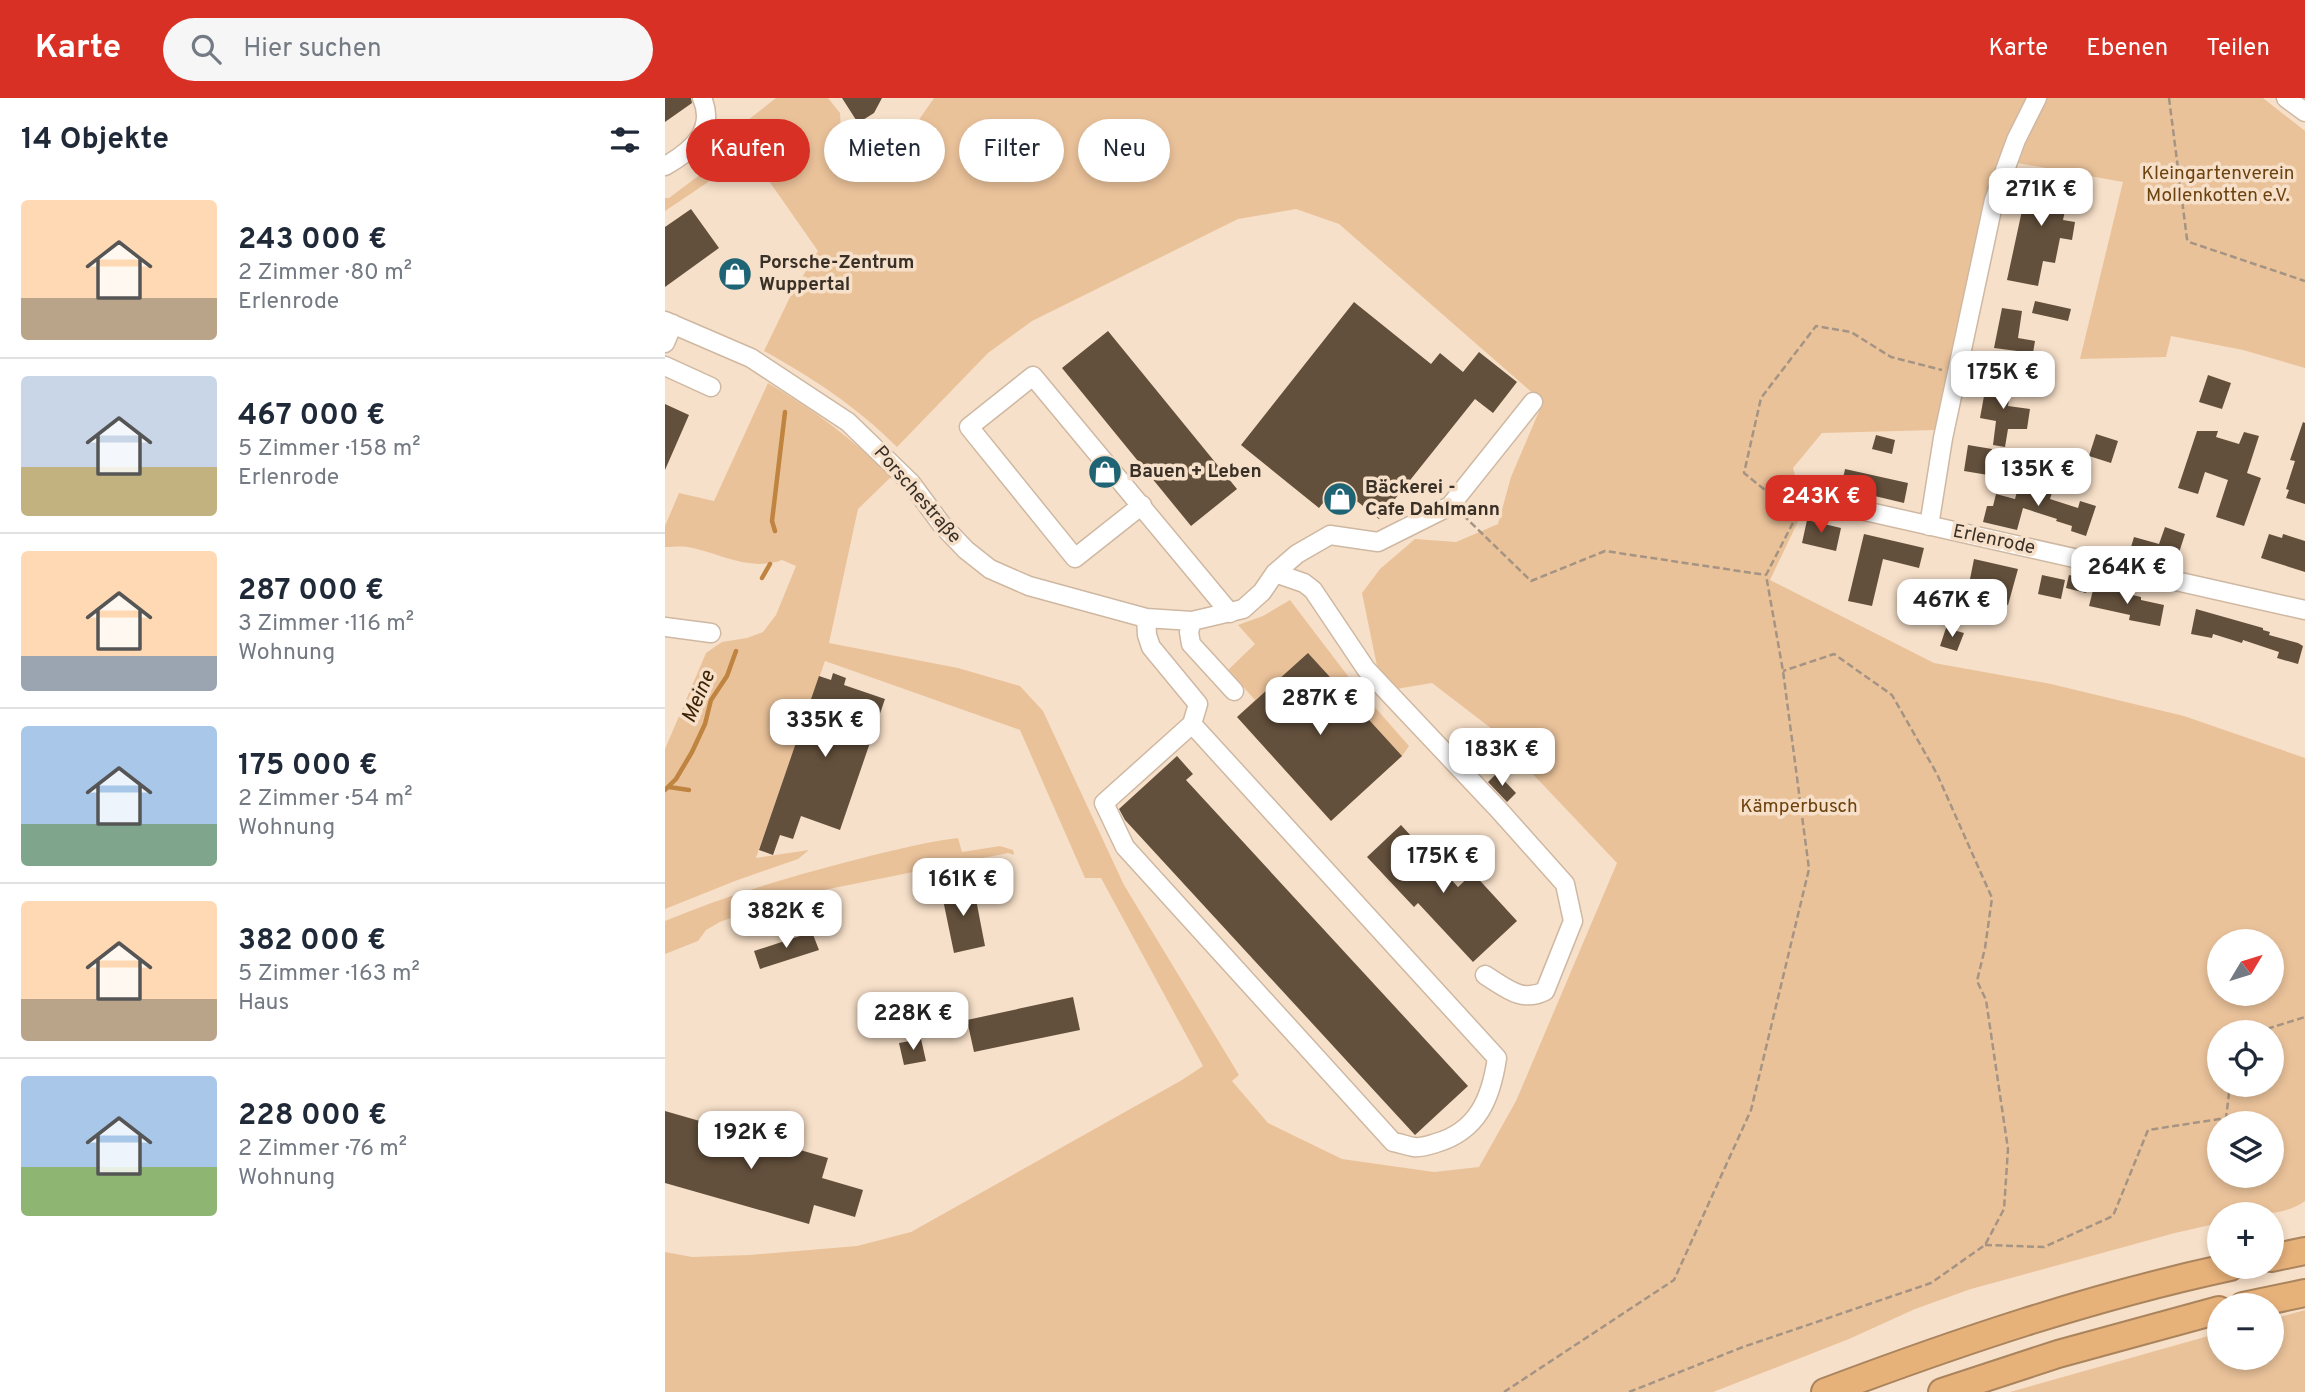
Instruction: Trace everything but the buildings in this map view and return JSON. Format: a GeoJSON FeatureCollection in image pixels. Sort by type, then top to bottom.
{"type":"FeatureCollection","features":[{"type":"Feature","properties":{"kind":"highway"},"geometry":{"type":"LineString","coordinates":[[1825,1392],[1934,1351],[2036,1317],[2207,1273]]}},
{"type":"Feature","properties":{"kind":"highway"},"geometry":{"type":"LineString","coordinates":[[2284,1297],[2305,1293]]}},
{"type":"Feature","properties":{"kind":"highway"},"geometry":{"type":"LineString","coordinates":[[1943,1392],[2058,1354],[2207,1313]]}},
{"type":"Feature","properties":{"kind":"street"},"geometry":{"type":"LineString","coordinates":[[665,166],[696,143],[706,126],[707,109],[702,98]]}},
{"type":"Feature","properties":{"kind":"street"},"geometry":{"type":"LineString","coordinates":[[1929,526],[1943,438],[1994,200],[2016,139],[2037,98]]}},
{"type":"Feature","properties":{"kind":"street"},"geometry":{"type":"LineString","coordinates":[[2286,98],[2305,112]]}},
{"type":"Feature","properties":{"kind":"street"},"geometry":{"type":"LineString","coordinates":[[665,343],[669,323]]}},
{"type":"Feature","properties":{"kind":"street","name":"Porschestraße"},"geometry":{"type":"LineString","coordinates":[[669,323],[751,358],[848,422],[911,483],[942,525],[966,550],[990,569],[1029,586],[1146,618],[1192,621],[1243,609],[1262,592],[1275,573],[1297,554],[1330,535],[1378,542],[1452,503]]}},
{"type":"Feature","properties":{"kind":"street"},"geometry":{"type":"LineString","coordinates":[[665,366],[711,387]]}},
{"type":"Feature","properties":{"kind":"street"},"geometry":{"type":"LineString","coordinates":[[1142,505],[1075,558],[969,427],[1033,376],[1142,505],[1230,613]]}},
{"type":"Feature","properties":{"kind":"street"},"geometry":{"type":"LineString","coordinates":[[1452,503],[1533,402]]}},
{"type":"Feature","properties":{"kind":"street","name":"Erlenrode"},"geometry":{"type":"LineString","coordinates":[[1807,498],[2305,610]]}},
{"type":"Feature","properties":{"kind":"street"},"geometry":{"type":"LineString","coordinates":[[1275,573],[1304,583],[1313,590],[1366,669],[1565,884],[1573,921],[1545,991],[1532,998],[1525,997],[1485,975]]}},
{"type":"Feature","properties":{"kind":"street"},"geometry":{"type":"LineString","coordinates":[[1146,618],[1151,647],[1198,704],[1192,724],[1104,803],[1125,847],[1393,1142],[1416,1147],[1443,1141],[1462,1131],[1474,1122],[1494,1082],[1497,1058],[1192,724]]}},
{"type":"Feature","properties":{"kind":"street"},"geometry":{"type":"LineString","coordinates":[[1192,621],[1189,632],[1191,644],[1234,691]]}},
{"type":"Feature","properties":{"kind":"street"},"geometry":{"type":"LineString","coordinates":[[665,627],[711,633]]}},
{"type":"Feature","properties":{"kind":"path"},"geometry":{"type":"LineString","coordinates":[[2169,98],[2189,242],[2305,281]]}},
{"type":"Feature","properties":{"kind":"path"},"geometry":{"type":"LineString","coordinates":[[1797,516],[1744,472],[1761,398],[1816,326],[1851,332],[1891,357],[1957,374]]}},
{"type":"Feature","properties":{"kind":"path"},"geometry":{"type":"LineString","coordinates":[[1504,1392],[1674,1280],[1751,1110],[1809,869],[1783,671],[1766,575],[1807,498]]}},
{"type":"Feature","properties":{"kind":"path"},"geometry":{"type":"LineString","coordinates":[[1452,503],[1531,581],[1605,551],[1766,575]]}},
{"type":"Feature","properties":{"kind":"path"},"geometry":{"type":"LineString","coordinates":[[1629,1392],[1743,1347],[1931,1283],[1985,1245],[2004,1209],[2008,1149],[1986,1000],[1977,981],[1992,898],[1937,774],[1892,695],[1835,654],[1783,671]]}},
{"type":"Feature","properties":{"kind":"path"},"geometry":{"type":"LineString","coordinates":[[2284,1024],[2305,1017]]}},
{"type":"Feature","properties":{"kind":"path"},"geometry":{"type":"LineString","coordinates":[[1985,1245],[2044,1247],[2113,1216],[2148,1130],[2225,1118],[2228,1097]]}},
{"type":"Feature","properties":{"kind":"green space","name":"Kämperbusch"},"geometry":{"type":"Polygon","coordinates":[[[776,98],[828,98],[840,113],[840,119],[824,119],[824,182],[945,182],[945,119],[920,119],[934,98],[2033,98],[1985,197],[1937,430],[1822,433],[1793,468],[1804,509],[1770,580],[1934,663],[2051,684],[2184,716],[2305,758],[2305,1201],[2284,1211],[2284,1202],[2207,1202],[2207,1226],[1971,1289],[1915,1309],[1849,1339],[1713,1392],[665,1392],[665,1252],[692,1257],[749,1255],[857,1246],[911,1232],[1203,1066],[1101,878],[1085,878],[1020,730],[825,661],[756,858],[809,850],[798,859],[665,909],[665,749],[706,653],[722,642],[763,632],[776,615],[796,566],[782,560],[746,563],[688,547],[665,547],[665,526],[679,493],[714,501],[768,383],[833,426],[891,477],[858,509],[829,643],[958,668],[1020,686],[1043,711],[1124,885],[1239,1075],[1232,1081],[1268,1123],[1342,1159],[1434,1172],[1479,1167],[1516,1101],[1617,863],[1530,771],[1526,755],[1432,683],[1396,689],[1377,666],[1362,593],[1380,569],[1415,539],[1456,542],[1498,524],[1511,477],[1543,402],[1339,224],[1296,209],[1238,219],[1032,321],[988,353],[897,447],[834,394],[764,351],[790,297],[818,251],[770,182],[810,182],[810,119],[749,119],[776,98]]]}},
{"type":"Feature","properties":{"kind":"green space","name":"Kleingartenverein Mollenkotten e.V."},"geometry":{"type":"Polygon","coordinates":[[[2044,98],[2263,98],[2305,131],[2305,368],[2243,350],[2171,336],[2166,357],[2080,359],[2123,182],[2018,163],[2044,98]]]}},
{"type":"Feature","properties":{"kind":"green space","name":"Kämperbusch"},"geometry":{"type":"Polygon","coordinates":[[[690,182],[708,182],[665,211],[665,198],[669,198],[690,182]]]}},
{"type":"Feature","properties":{"kind":"green space"},"geometry":{"type":"Polygon","coordinates":[[[1290,600],[1351,680],[1409,746],[1402,756],[1331,821],[1237,717],[1255,700],[1228,670],[1255,644],[1238,625],[1263,616],[1290,600]]]}},
{"type":"Feature","properties":{"kind":"green space"},"geometry":{"type":"Polygon","coordinates":[[[958,838],[962,852],[1000,846],[1013,850],[1014,855],[1008,853],[784,898],[720,922],[706,930],[698,941],[665,954],[665,921],[687,912],[820,869],[958,838]]]}},
{"type":"Feature","properties":{"kind":"green space"},"geometry":{"type":"Polygon","coordinates":[[[2305,1310],[2305,1392],[2010,1392],[2207,1336],[2207,1370],[2284,1370],[2284,1316],[2305,1310]]]}},
{"type":"Feature","properties":{"kind":"waterway","name":"Meine"},"geometry":{"type":"LineString","coordinates":[[775,531],[772,521],[785,412]]}},
{"type":"Feature","properties":{"kind":"waterway","name":"Meine"},"geometry":{"type":"LineString","coordinates":[[762,578],[770,564]]}},
{"type":"Feature","properties":{"kind":"waterway","name":"Meine"},"geometry":{"type":"LineString","coordinates":[[665,790],[676,779],[692,752],[705,724],[711,700],[727,676],[736,651]]}},
{"type":"Feature","properties":{"kind":"waterway"},"geometry":{"type":"LineString","coordinates":[[669,787],[689,790]]}},
{"type":"Feature","properties":{"kind":"place","name":"Porsche-Zentrum Wuppertal"},"geometry":{"type":"Point","coordinates":[735,274]}},
{"type":"Feature","properties":{"kind":"place","name":"Bauen + Leben"},"geometry":{"type":"Point","coordinates":[1105,472]}},
{"type":"Feature","properties":{"kind":"place","name":"Bäckerei - Cafe Dahlmann"},"geometry":{"type":"Point","coordinates":[1340,499]}}]}
